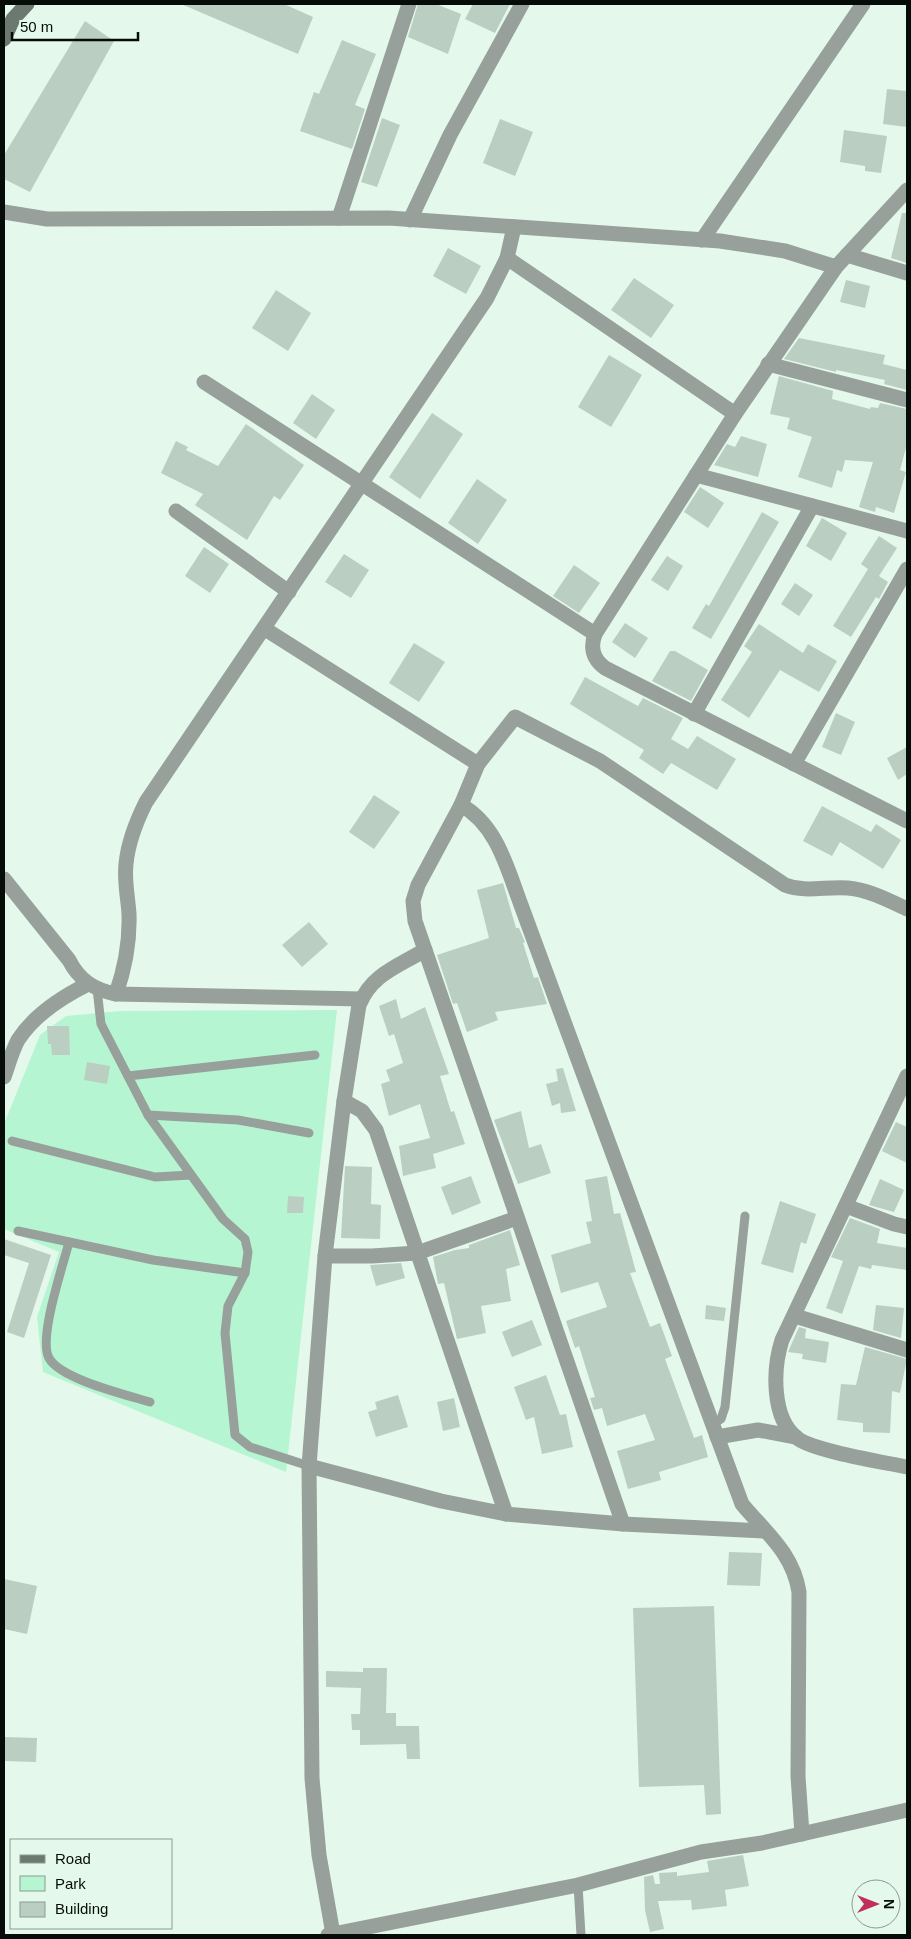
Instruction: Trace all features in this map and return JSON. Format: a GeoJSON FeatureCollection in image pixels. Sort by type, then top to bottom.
{"type":"FeatureCollection","features":[{"type":"Feature","properties":{"kind":"street"},"geometry":{"type":"LineString","coordinates":[[4,39],[13,20],[27,4]]}},
{"type":"Feature","properties":{"kind":"street"},"geometry":{"type":"LineString","coordinates":[[339,218],[409,4]]}},
{"type":"Feature","properties":{"kind":"street"},"geometry":{"type":"LineString","coordinates":[[410,220],[450,135],[522,4]]}},
{"type":"Feature","properties":{"kind":"street"},"geometry":{"type":"LineString","coordinates":[[702,240],[863,4]]}},
{"type":"Feature","properties":{"kind":"street"},"geometry":{"type":"LineString","coordinates":[[907,190],[836,267],[768,364],[594,634],[593,653],[600,664],[694,714],[907,821]]}},
{"type":"Feature","properties":{"kind":"street"},"geometry":{"type":"LineString","coordinates":[[4,212],[47,219],[339,218],[410,220],[702,240],[785,251],[836,267]]}},
{"type":"Feature","properties":{"kind":"street"},"geometry":{"type":"LineString","coordinates":[[116,994],[126,963],[128,946],[126,864],[128,849],[138,818],[156,787],[265,629],[487,298],[507,258],[514,227]]}},
{"type":"Feature","properties":{"kind":"street"},"geometry":{"type":"LineString","coordinates":[[846,255],[907,274]]}},
{"type":"Feature","properties":{"kind":"street"},"geometry":{"type":"LineString","coordinates":[[507,258],[735,414]]}},
{"type":"Feature","properties":{"kind":"street"},"geometry":{"type":"LineString","coordinates":[[768,364],[907,400]]}},
{"type":"Feature","properties":{"kind":"street"},"geometry":{"type":"LineString","coordinates":[[204,382],[594,634]]}},
{"type":"Feature","properties":{"kind":"street"},"geometry":{"type":"LineString","coordinates":[[696,475],[907,531]]}},
{"type":"Feature","properties":{"kind":"street"},"geometry":{"type":"LineString","coordinates":[[694,714],[812,506]]}},
{"type":"Feature","properties":{"kind":"street"},"geometry":{"type":"LineString","coordinates":[[176,511],[289,592]]}},
{"type":"Feature","properties":{"kind":"street"},"geometry":{"type":"LineString","coordinates":[[794,764],[907,569]]}},
{"type":"Feature","properties":{"kind":"street"},"geometry":{"type":"LineString","coordinates":[[265,629],[478,764]]}},
{"type":"Feature","properties":{"kind":"street"},"geometry":{"type":"LineString","coordinates":[[623,1524],[425,950],[413,911],[416,892],[461,805],[478,764],[515,717],[600,761],[785,885],[803,890],[836,888],[860,890],[883,897],[907,909]]}},
{"type":"Feature","properties":{"kind":"street"},"geometry":{"type":"LineString","coordinates":[[461,805],[485,824],[501,853],[742,1504],[788,1556],[796,1573],[799,1592],[798,1776],[802,1834]]}},
{"type":"Feature","properties":{"kind":"street"},"geometry":{"type":"LineString","coordinates":[[4,879],[69,960],[74,970],[93,987],[116,994],[362,999]]}},
{"type":"Feature","properties":{"kind":"street"},"geometry":{"type":"LineString","coordinates":[[425,950],[374,980],[362,999],[344,1101],[325,1256],[308,1466],[312,1778],[319,1854],[330,1935],[578,1885],[701,1852],[802,1834],[907,1810]]}},
{"type":"Feature","properties":{"kind":"street"},"geometry":{"type":"LineString","coordinates":[[4,1077],[18,1041],[29,1027],[56,1002],[93,987]]}},
{"type":"Feature","properties":{"kind":"street"},"geometry":{"type":"LineString","coordinates":[[796,1438],[784,1419],[775,1381],[778,1354],[784,1334],[795,1316],[907,1076]]}},
{"type":"Feature","properties":{"kind":"street"},"geometry":{"type":"LineString","coordinates":[[344,1101],[362,1111],[376,1130],[506,1514]]}},
{"type":"Feature","properties":{"kind":"street"},"geometry":{"type":"LineString","coordinates":[[846,1206],[907,1227]]}},
{"type":"Feature","properties":{"kind":"street"},"geometry":{"type":"LineString","coordinates":[[325,1256],[372,1256],[417,1253],[517,1218]]}},
{"type":"Feature","properties":{"kind":"street"},"geometry":{"type":"LineString","coordinates":[[795,1316],[907,1350]]}},
{"type":"Feature","properties":{"kind":"street"},"geometry":{"type":"LineString","coordinates":[[715,1430],[758,1430],[796,1438],[814,1446],[907,1467]]}},
{"type":"Feature","properties":{"kind":"street"},"geometry":{"type":"LineString","coordinates":[[308,1466],[441,1501],[506,1514],[623,1524],[764,1531]]}},
{"type":"Feature","properties":{"kind":"lane"},"geometry":{"type":"LineString","coordinates":[[93,987],[100,1024],[148,1115],[223,1219],[245,1239],[248,1252],[245,1273],[228,1306],[226,1333],[235,1435],[250,1448],[308,1466]]}},
{"type":"Feature","properties":{"kind":"lane"},"geometry":{"type":"LineString","coordinates":[[128,1076],[315,1055]]}},
{"type":"Feature","properties":{"kind":"lane"},"geometry":{"type":"LineString","coordinates":[[148,1115],[238,1120],[309,1133]]}},
{"type":"Feature","properties":{"kind":"lane"},"geometry":{"type":"LineString","coordinates":[[12,1140],[155,1177],[191,1175]]}},
{"type":"Feature","properties":{"kind":"lane"},"geometry":{"type":"LineString","coordinates":[[715,1430],[725,1407],[745,1216]]}},
{"type":"Feature","properties":{"kind":"lane"},"geometry":{"type":"LineString","coordinates":[[18,1231],[153,1260],[245,1273]]}},
{"type":"Feature","properties":{"kind":"lane"},"geometry":{"type":"LineString","coordinates":[[69,1242],[45,1338],[49,1358],[60,1370],[89,1383],[150,1402]]}},
{"type":"Feature","properties":{"kind":"lane"},"geometry":{"type":"LineString","coordinates":[[578,1885],[581,1935]]}},
{"type":"Feature","properties":{"kind":"green space"},"geometry":{"type":"Polygon","coordinates":[[[337,1010],[286,1472],[43,1372],[37,1317],[59,1252],[4,1229],[4,1124],[40,1035],[66,1016],[120,1011],[337,1010]]]}},
{"type":"Feature","properties":{"kind":"building"},"geometry":{"type":"Polygon","coordinates":[[[181,4],[284,4],[313,17],[298,54],[181,4]]]}},
{"type":"Feature","properties":{"kind":"building"},"geometry":{"type":"Polygon","coordinates":[[[418,4],[436,4],[461,14],[448,54],[408,37],[418,4]]]}},
{"type":"Feature","properties":{"kind":"building"},"geometry":{"type":"Polygon","coordinates":[[[473,4],[510,4],[495,33],[465,19],[473,4]]]}},
{"type":"Feature","properties":{"kind":"building"},"geometry":{"type":"Polygon","coordinates":[[[85,21],[114,41],[30,192],[4,179],[4,155],[85,21]]]}},
{"type":"Feature","properties":{"kind":"building"},"geometry":{"type":"Polygon","coordinates":[[[342,40],[376,54],[355,105],[365,109],[352,149],[300,131],[314,92],[319,94],[342,40]]]}},
{"type":"Feature","properties":{"kind":"building"},"geometry":{"type":"Polygon","coordinates":[[[887,89],[907,91],[907,127],[883,124],[887,89]]]}},
{"type":"Feature","properties":{"kind":"building"},"geometry":{"type":"Polygon","coordinates":[[[382,118],[400,125],[377,187],[361,182],[382,118]]]}},
{"type":"Feature","properties":{"kind":"building"},"geometry":{"type":"Polygon","coordinates":[[[500,119],[533,132],[515,176],[483,163],[500,119]]]}},
{"type":"Feature","properties":{"kind":"building"},"geometry":{"type":"Polygon","coordinates":[[[844,130],[887,136],[881,173],[865,171],[865,166],[840,162],[844,130]]]}},
{"type":"Feature","properties":{"kind":"building"},"geometry":{"type":"Polygon","coordinates":[[[902,213],[907,213],[907,263],[891,258],[902,213]]]}},
{"type":"Feature","properties":{"kind":"building"},"geometry":{"type":"Polygon","coordinates":[[[448,248],[481,266],[466,294],[433,276],[448,248]]]}},
{"type":"Feature","properties":{"kind":"building"},"geometry":{"type":"Polygon","coordinates":[[[634,278],[674,305],[651,338],[611,310],[634,278]]]}},
{"type":"Feature","properties":{"kind":"building"},"geometry":{"type":"Polygon","coordinates":[[[846,280],[870,286],[865,308],[840,302],[846,280]]]}},
{"type":"Feature","properties":{"kind":"building"},"geometry":{"type":"Polygon","coordinates":[[[276,290],[311,313],[288,351],[252,328],[276,290]]]}},
{"type":"Feature","properties":{"kind":"building"},"geometry":{"type":"Polygon","coordinates":[[[799,338],[885,355],[883,364],[907,370],[907,390],[884,384],[885,380],[836,370],[836,372],[784,359],[799,338]]]}},
{"type":"Feature","properties":{"kind":"building"},"geometry":{"type":"Polygon","coordinates":[[[609,355],[642,375],[611,427],[578,407],[609,355]]]}},
{"type":"Feature","properties":{"kind":"building"},"geometry":{"type":"Polygon","coordinates":[[[779,376],[833,391],[832,399],[870,409],[871,407],[878,408],[880,403],[907,409],[907,444],[900,470],[906,472],[894,513],[876,507],[875,512],[859,507],[873,462],[845,460],[842,472],[837,470],[832,488],[798,477],[812,437],[787,429],[790,418],[770,414],[779,376]]]}},
{"type":"Feature","properties":{"kind":"building"},"geometry":{"type":"Polygon","coordinates":[[[312,394],[335,410],[316,439],[293,423],[312,394]]]}},
{"type":"Feature","properties":{"kind":"building"},"geometry":{"type":"Polygon","coordinates":[[[432,413],[463,434],[420,499],[389,477],[432,413]]]}},
{"type":"Feature","properties":{"kind":"building"},"geometry":{"type":"Polygon","coordinates":[[[246,424],[304,465],[280,500],[274,496],[247,540],[195,505],[203,494],[161,473],[176,441],[188,447],[186,450],[218,466],[246,424]]]}},
{"type":"Feature","properties":{"kind":"building"},"geometry":{"type":"Polygon","coordinates":[[[741,436],[767,444],[758,477],[714,465],[727,444],[735,447],[741,436]]]}},
{"type":"Feature","properties":{"kind":"building"},"geometry":{"type":"Polygon","coordinates":[[[477,479],[507,500],[478,544],[448,523],[477,479]]]}},
{"type":"Feature","properties":{"kind":"building"},"geometry":{"type":"Polygon","coordinates":[[[700,487],[724,503],[708,528],[684,512],[700,487]]]}},
{"type":"Feature","properties":{"kind":"building"},"geometry":{"type":"Polygon","coordinates":[[[762,512],[779,522],[711,639],[692,628],[706,604],[709,606],[762,512]]]}},
{"type":"Feature","properties":{"kind":"building"},"geometry":{"type":"Polygon","coordinates":[[[822,518],[847,533],[831,561],[806,546],[822,518]]]}},
{"type":"Feature","properties":{"kind":"building"},"geometry":{"type":"Polygon","coordinates":[[[879,536],[897,548],[879,576],[888,582],[879,599],[876,597],[851,637],[833,626],[868,569],[861,564],[879,536]]]}},
{"type":"Feature","properties":{"kind":"building"},"geometry":{"type":"Polygon","coordinates":[[[204,547],[229,564],[210,593],[185,576],[204,547]]]}},
{"type":"Feature","properties":{"kind":"building"},"geometry":{"type":"Polygon","coordinates":[[[344,554],[369,570],[351,598],[325,582],[344,554]]]}},
{"type":"Feature","properties":{"kind":"building"},"geometry":{"type":"Polygon","coordinates":[[[667,556],[683,566],[668,591],[651,580],[667,556]]]}},
{"type":"Feature","properties":{"kind":"building"},"geometry":{"type":"Polygon","coordinates":[[[574,565],[600,583],[579,613],[553,596],[574,565]]]}},
{"type":"Feature","properties":{"kind":"building"},"geometry":{"type":"Polygon","coordinates":[[[795,583],[813,595],[799,616],[781,604],[795,583]]]}},
{"type":"Feature","properties":{"kind":"building"},"geometry":{"type":"Polygon","coordinates":[[[625,623],[648,638],[635,658],[612,642],[625,623]]]}},
{"type":"Feature","properties":{"kind":"building"},"geometry":{"type":"Polygon","coordinates":[[[759,624],[803,653],[808,644],[837,661],[819,692],[780,670],[749,718],[721,700],[752,652],[744,646],[759,624]]]}},
{"type":"Feature","properties":{"kind":"building"},"geometry":{"type":"Polygon","coordinates":[[[414,643],[445,662],[419,702],[389,683],[414,643]]]}},
{"type":"Feature","properties":{"kind":"building"},"geometry":{"type":"Polygon","coordinates":[[[670,651],[675,651],[708,670],[691,701],[652,681],[670,651]]]}},
{"type":"Feature","properties":{"kind":"building"},"geometry":{"type":"Polygon","coordinates":[[[585,677],[638,706],[643,698],[683,718],[671,739],[688,749],[697,736],[736,759],[717,790],[671,763],[663,774],[639,758],[644,750],[570,704],[585,677]]]}},
{"type":"Feature","properties":{"kind":"building"},"geometry":{"type":"Polygon","coordinates":[[[836,713],[855,722],[841,755],[822,747],[836,713]]]}},
{"type":"Feature","properties":{"kind":"building"},"geometry":{"type":"Polygon","coordinates":[[[907,747],[907,774],[898,780],[887,758],[907,747]]]}},
{"type":"Feature","properties":{"kind":"building"},"geometry":{"type":"Polygon","coordinates":[[[374,795],[400,812],[374,849],[349,832],[374,795]]]}},
{"type":"Feature","properties":{"kind":"building"},"geometry":{"type":"Polygon","coordinates":[[[822,806],[871,832],[876,824],[901,840],[883,869],[840,842],[832,856],[803,841],[822,806]]]}},
{"type":"Feature","properties":{"kind":"building"},"geometry":{"type":"Polygon","coordinates":[[[503,883],[516,928],[519,928],[525,942],[523,943],[534,978],[538,977],[547,1004],[495,1012],[498,1020],[467,1032],[457,1003],[453,1004],[437,955],[489,938],[477,890],[503,883]]]}},
{"type":"Feature","properties":{"kind":"building"},"geometry":{"type":"Polygon","coordinates":[[[309,922],[328,944],[302,967],[282,945],[309,922]]]}},
{"type":"Feature","properties":{"kind":"building"},"geometry":{"type":"Polygon","coordinates":[[[396,999],[401,1019],[425,1007],[449,1074],[440,1076],[451,1112],[454,1111],[465,1144],[433,1154],[436,1168],[403,1176],[399,1146],[430,1138],[420,1104],[389,1116],[381,1084],[390,1081],[386,1070],[403,1063],[394,1034],[389,1036],[379,1006],[396,999]]]}},
{"type":"Feature","properties":{"kind":"building"},"geometry":{"type":"Polygon","coordinates":[[[47,1026],[69,1026],[70,1055],[52,1055],[51,1044],[48,1044],[47,1026]]]}},
{"type":"Feature","properties":{"kind":"building"},"geometry":{"type":"Polygon","coordinates":[[[87,1062],[110,1066],[107,1084],[84,1080],[87,1062]]]}},
{"type":"Feature","properties":{"kind":"building"},"geometry":{"type":"Polygon","coordinates":[[[563,1068],[576,1111],[561,1113],[560,1103],[552,1106],[546,1084],[558,1081],[556,1069],[563,1068]]]}},
{"type":"Feature","properties":{"kind":"building"},"geometry":{"type":"Polygon","coordinates":[[[521,1111],[529,1148],[541,1144],[551,1173],[518,1184],[494,1120],[521,1111]]]}},
{"type":"Feature","properties":{"kind":"building"},"geometry":{"type":"Polygon","coordinates":[[[896,1122],[907,1127],[907,1163],[882,1151],[896,1122]]]}},
{"type":"Feature","properties":{"kind":"building"},"geometry":{"type":"Polygon","coordinates":[[[345,1166],[372,1167],[371,1204],[381,1205],[380,1239],[341,1238],[345,1166]]]}},
{"type":"Feature","properties":{"kind":"building"},"geometry":{"type":"Polygon","coordinates":[[[471,1176],[481,1203],[452,1215],[441,1187],[471,1176]]]}},
{"type":"Feature","properties":{"kind":"building"},"geometry":{"type":"Polygon","coordinates":[[[607,1176],[614,1214],[620,1213],[636,1272],[630,1273],[650,1327],[660,1323],[672,1356],[665,1359],[694,1438],[702,1435],[708,1457],[659,1472],[661,1480],[628,1489],[617,1451],[655,1440],[645,1414],[607,1426],[602,1408],[594,1410],[590,1398],[595,1397],[579,1346],[575,1348],[566,1321],[607,1307],[598,1282],[561,1293],[551,1255],[591,1243],[586,1222],[592,1221],[585,1180],[607,1176]]]}},
{"type":"Feature","properties":{"kind":"building"},"geometry":{"type":"Polygon","coordinates":[[[880,1179],[904,1190],[894,1212],[869,1205],[880,1179]]]}},
{"type":"Feature","properties":{"kind":"building"},"geometry":{"type":"Polygon","coordinates":[[[288,1196],[304,1197],[303,1213],[287,1213],[288,1196]]]}},
{"type":"Feature","properties":{"kind":"building"},"geometry":{"type":"Polygon","coordinates":[[[780,1201],[816,1214],[806,1244],[801,1242],[793,1273],[761,1264],[780,1201]]]}},
{"type":"Feature","properties":{"kind":"building"},"geometry":{"type":"Polygon","coordinates":[[[850,1218],[880,1229],[877,1243],[907,1248],[907,1270],[872,1265],[871,1269],[859,1266],[842,1314],[826,1308],[843,1261],[831,1257],[850,1218]]]}},
{"type":"Feature","properties":{"kind":"building"},"geometry":{"type":"Polygon","coordinates":[[[510,1230],[520,1265],[506,1269],[511,1301],[481,1306],[486,1333],[457,1339],[444,1283],[438,1284],[433,1257],[469,1248],[469,1245],[510,1230]]]}},
{"type":"Feature","properties":{"kind":"building"},"geometry":{"type":"Polygon","coordinates":[[[4,1239],[51,1255],[24,1338],[7,1332],[29,1263],[4,1255],[4,1239]]]}},
{"type":"Feature","properties":{"kind":"building"},"geometry":{"type":"Polygon","coordinates":[[[401,1263],[405,1278],[376,1286],[370,1265],[401,1263]]]}},
{"type":"Feature","properties":{"kind":"building"},"geometry":{"type":"Polygon","coordinates":[[[706,1305],[726,1308],[724,1321],[705,1319],[706,1305]]]}},
{"type":"Feature","properties":{"kind":"building"},"geometry":{"type":"Polygon","coordinates":[[[876,1305],[904,1308],[901,1338],[873,1330],[876,1305]]]}},
{"type":"Feature","properties":{"kind":"building"},"geometry":{"type":"Polygon","coordinates":[[[532,1320],[542,1345],[512,1357],[502,1332],[532,1320]]]}},
{"type":"Feature","properties":{"kind":"building"},"geometry":{"type":"Polygon","coordinates":[[[799,1327],[806,1329],[805,1338],[829,1342],[826,1363],[802,1359],[803,1354],[788,1352],[799,1327]]]}},
{"type":"Feature","properties":{"kind":"building"},"geometry":{"type":"Polygon","coordinates":[[[865,1347],[907,1359],[900,1393],[892,1391],[890,1433],[863,1432],[863,1423],[837,1420],[841,1384],[856,1385],[865,1347]]]}},
{"type":"Feature","properties":{"kind":"building"},"geometry":{"type":"Polygon","coordinates":[[[546,1375],[560,1415],[566,1414],[573,1447],[542,1454],[534,1417],[526,1420],[514,1387],[546,1375]]]}},
{"type":"Feature","properties":{"kind":"building"},"geometry":{"type":"Polygon","coordinates":[[[398,1395],[408,1427],[376,1437],[368,1412],[377,1409],[375,1402],[398,1395]]]}},
{"type":"Feature","properties":{"kind":"building"},"geometry":{"type":"Polygon","coordinates":[[[454,1398],[460,1427],[443,1431],[437,1402],[454,1398]]]}},
{"type":"Feature","properties":{"kind":"building"},"geometry":{"type":"Polygon","coordinates":[[[729,1552],[762,1553],[760,1586],[727,1585],[729,1552]]]}},
{"type":"Feature","properties":{"kind":"building"},"geometry":{"type":"Polygon","coordinates":[[[4,1579],[37,1586],[27,1634],[4,1629],[4,1579]]]}},
{"type":"Feature","properties":{"kind":"building"},"geometry":{"type":"Polygon","coordinates":[[[714,1606],[721,1814],[706,1815],[704,1785],[639,1787],[633,1608],[714,1606]]]}},
{"type":"Feature","properties":{"kind":"building"},"geometry":{"type":"Polygon","coordinates":[[[363,1668],[387,1668],[386,1713],[396,1713],[396,1726],[419,1726],[420,1759],[407,1759],[406,1744],[360,1745],[360,1730],[352,1730],[351,1714],[360,1714],[361,1688],[326,1687],[326,1671],[363,1672],[363,1668]]]}},
{"type":"Feature","properties":{"kind":"building"},"geometry":{"type":"Polygon","coordinates":[[[4,1737],[37,1738],[36,1762],[4,1761],[4,1737]]]}},
{"type":"Feature","properties":{"kind":"building"},"geometry":{"type":"Polygon","coordinates":[[[743,1855],[749,1886],[725,1890],[727,1906],[692,1910],[691,1900],[658,1901],[664,1929],[650,1932],[645,1910],[644,1877],[653,1875],[655,1884],[660,1884],[659,1873],[677,1872],[677,1876],[709,1872],[707,1861],[743,1855]]]}}]}
